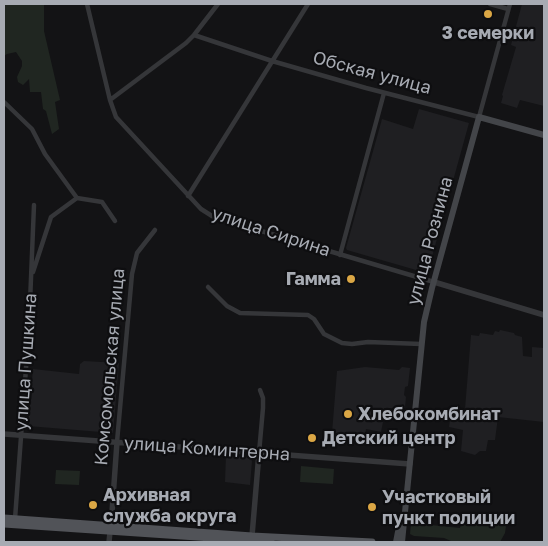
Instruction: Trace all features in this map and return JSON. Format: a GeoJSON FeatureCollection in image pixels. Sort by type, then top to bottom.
{"type":"FeatureCollection","features":[{"type":"Feature","properties":{"kind":"main road","name":"Обская улица"},"geometry":{"type":"LineString","coordinates":[[479,117],[544,135]]}},
{"type":"Feature","properties":{"kind":"main road","name":"улица Рознина"},"geometry":{"type":"LineString","coordinates":[[396,542],[410,464],[421,344],[426,312],[479,117]]}},
{"type":"Feature","properties":{"kind":"main road","name":"улица Рознина"},"geometry":{"type":"LineString","coordinates":[[402,542],[406,492]]}},
{"type":"Feature","properties":{"kind":"main road"},"geometry":{"type":"LineString","coordinates":[[4,518],[270,542]]}},
{"type":"Feature","properties":{"kind":"main road"},"geometry":{"type":"LineString","coordinates":[[4,524],[111,529]]}},
{"type":"Feature","properties":{"kind":"main road"},"geometry":{"type":"LineString","coordinates":[[252,540],[372,542]]}},
{"type":"Feature","properties":{"kind":"street","name":"улица Сирина"},"geometry":{"type":"LineString","coordinates":[[87,4],[110,100],[118,120],[201,209],[217,218],[544,315]]}},
{"type":"Feature","properties":{"kind":"street"},"geometry":{"type":"LineString","coordinates":[[110,100],[177,51],[194,35],[218,4]]}},
{"type":"Feature","properties":{"kind":"street"},"geometry":{"type":"LineString","coordinates":[[188,196],[308,4]]}},
{"type":"Feature","properties":{"kind":"street"},"geometry":{"type":"LineString","coordinates":[[490,4],[509,6]]}},
{"type":"Feature","properties":{"kind":"street","name":"улица Рознина"},"geometry":{"type":"LineString","coordinates":[[479,117],[509,6]]}},
{"type":"Feature","properties":{"kind":"street","name":"Обская улица"},"geometry":{"type":"LineString","coordinates":[[194,35],[272,62],[479,117]]}},
{"type":"Feature","properties":{"kind":"street"},"geometry":{"type":"LineString","coordinates":[[340,254],[384,93]]}},
{"type":"Feature","properties":{"kind":"street"},"geometry":{"type":"LineString","coordinates":[[4,102],[32,130],[45,154],[77,198],[102,202],[115,221]]}},
{"type":"Feature","properties":{"kind":"street"},"geometry":{"type":"LineString","coordinates":[[32,275],[51,217],[77,198]]}},
{"type":"Feature","properties":{"kind":"street","name":"улица Пушкина"},"geometry":{"type":"LineString","coordinates":[[14,519],[32,275],[34,205]]}},
{"type":"Feature","properties":{"kind":"street","name":"Комсомольская улица"},"geometry":{"type":"LineString","coordinates":[[109,542],[132,274],[137,253],[155,230]]}},
{"type":"Feature","properties":{"kind":"street"},"geometry":{"type":"LineString","coordinates":[[208,287],[227,306],[240,313],[308,315],[314,319],[324,334],[342,343],[421,344]]}},
{"type":"Feature","properties":{"kind":"street"},"geometry":{"type":"LineString","coordinates":[[252,540],[263,408],[263,398],[260,390]]}},
{"type":"Feature","properties":{"kind":"street","name":"улица Коминтерна"},"geometry":{"type":"LineString","coordinates":[[4,434],[410,464]]}},
{"type":"Feature","properties":{"kind":"shaded area"},"geometry":{"type":"Polygon","coordinates":[[[4,4],[44,4],[44,31],[60,100],[55,102],[59,129],[52,134],[46,111],[43,109],[41,92],[30,92],[29,79],[23,85],[18,82],[17,77],[22,61],[16,52],[4,56],[4,4]]]}},
{"type":"Feature","properties":{"kind":"shaded area"},"geometry":{"type":"Polygon","coordinates":[[[522,4],[544,4],[544,106],[520,100],[517,108],[501,103],[516,47],[511,45],[522,4]]]}},
{"type":"Feature","properties":{"kind":"shaded area"},"geometry":{"type":"Polygon","coordinates":[[[419,109],[469,123],[427,275],[347,250],[346,248],[382,119],[413,129],[419,109]]]}},
{"type":"Feature","properties":{"kind":"shaded area"},"geometry":{"type":"Polygon","coordinates":[[[500,330],[522,337],[523,356],[532,357],[532,347],[544,348],[544,422],[498,417],[495,440],[488,440],[486,451],[480,451],[475,455],[461,451],[463,430],[449,427],[452,407],[465,409],[471,335],[479,336],[480,333],[493,335],[495,331],[499,332],[500,330]]]}},
{"type":"Feature","properties":{"kind":"shaded area"},"geometry":{"type":"Polygon","coordinates":[[[84,361],[119,363],[113,433],[28,426],[33,369],[79,374],[80,364],[84,361]]]}},
{"type":"Feature","properties":{"kind":"shaded area"},"geometry":{"type":"Polygon","coordinates":[[[365,367],[399,370],[402,367],[410,368],[408,386],[405,387],[404,395],[406,397],[405,408],[384,408],[384,416],[380,416],[380,421],[383,422],[381,432],[366,429],[365,436],[332,433],[337,371],[365,367]]]}},
{"type":"Feature","properties":{"kind":"shaded area"},"geometry":{"type":"Polygon","coordinates":[[[226,455],[251,458],[250,485],[225,482],[226,455]]]}},
{"type":"Feature","properties":{"kind":"shaded area"},"geometry":{"type":"Polygon","coordinates":[[[301,466],[334,469],[333,484],[300,482],[301,466]]]}},
{"type":"Feature","properties":{"kind":"shaded area"},"geometry":{"type":"Polygon","coordinates":[[[56,470],[80,471],[79,485],[55,484],[56,470]]]}},
{"type":"Feature","properties":{"kind":"shaded area"},"geometry":{"type":"Polygon","coordinates":[[[462,512],[507,520],[505,533],[500,542],[451,541],[444,538],[414,536],[410,534],[411,523],[460,528],[462,512]]]}},
{"type":"Feature","properties":{"kind":"place","name":"3 семерки"},"geometry":{"type":"Point","coordinates":[488,14]}},
{"type":"Feature","properties":{"kind":"place","name":"Гамма"},"geometry":{"type":"Point","coordinates":[351,279]}},
{"type":"Feature","properties":{"kind":"place","name":"Хлебокомбинат"},"geometry":{"type":"Point","coordinates":[348,414]}},
{"type":"Feature","properties":{"kind":"place","name":"Детский центр"},"geometry":{"type":"Point","coordinates":[312,438]}},
{"type":"Feature","properties":{"kind":"place","name":"Архивная служба округа"},"geometry":{"type":"Point","coordinates":[93,505]}},
{"type":"Feature","properties":{"kind":"place","name":"Участковый пункт полиции"},"geometry":{"type":"Point","coordinates":[372,507]}}]}
